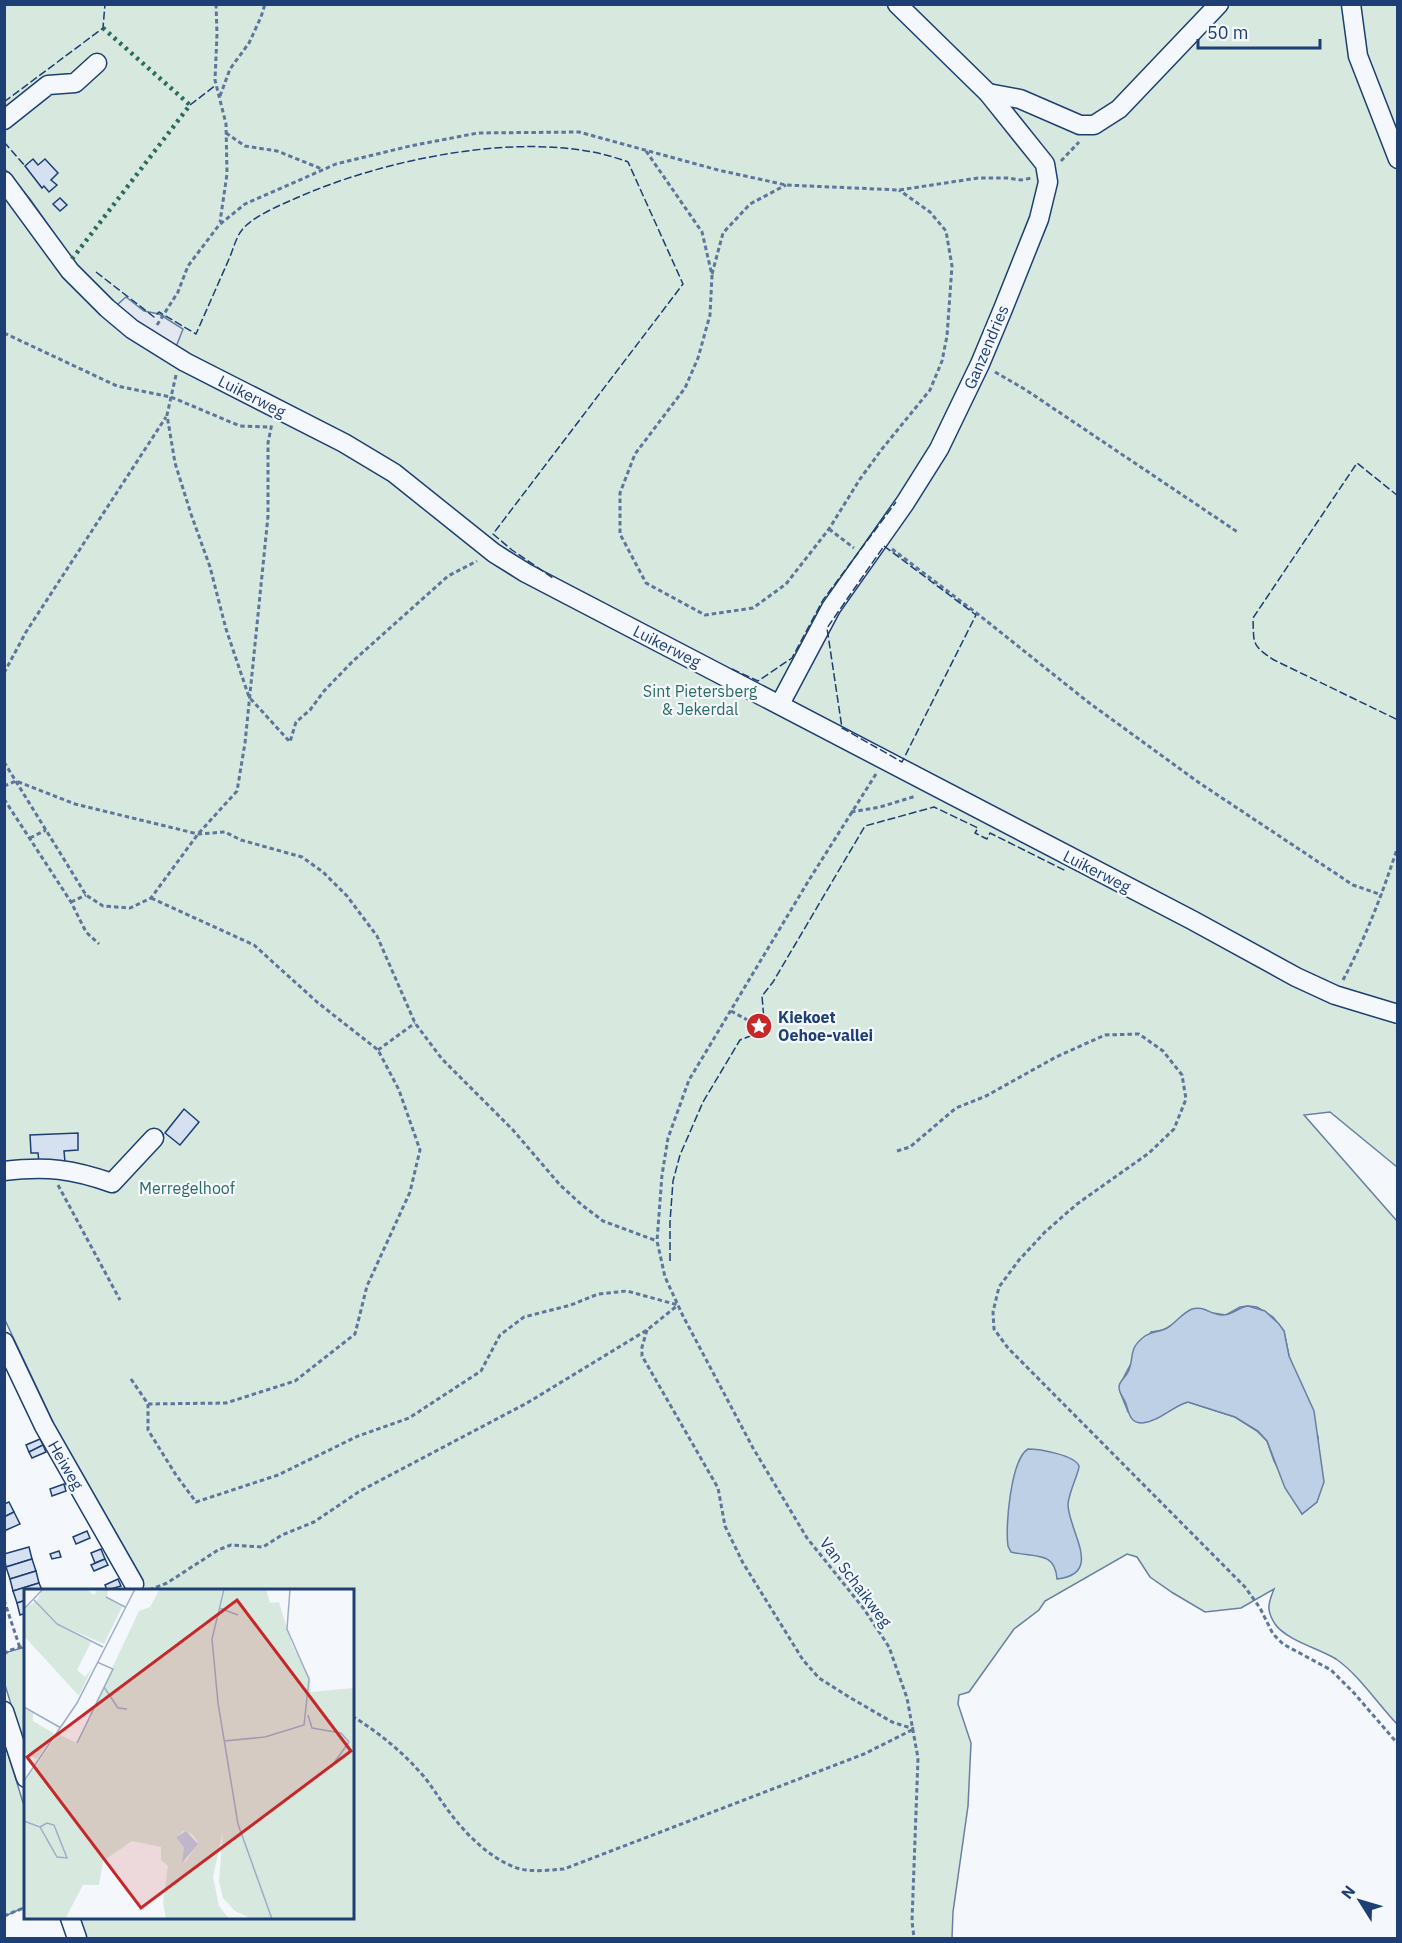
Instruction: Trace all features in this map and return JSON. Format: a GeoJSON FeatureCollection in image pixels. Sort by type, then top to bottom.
{"type":"FeatureCollection","features":[{"type":"Feature","properties":{"kind":"street"},"geometry":{"type":"LineString","coordinates":[[897,4],[988,93],[1045,164],[1047,176]]}},
{"type":"Feature","properties":{"kind":"street"},"geometry":{"type":"LineString","coordinates":[[988,93],[1020,99],[1080,125],[1094,125],[1119,109],[1219,4]]}},
{"type":"Feature","properties":{"kind":"street"},"geometry":{"type":"LineString","coordinates":[[1351,4],[1358,56],[1398,159]]}},
{"type":"Feature","properties":{"kind":"street"},"geometry":{"type":"LineString","coordinates":[[4,120],[48,85],[75,83],[97,63]]}},
{"type":"Feature","properties":{"kind":"street","name":"Ganzendries"},"geometry":{"type":"LineString","coordinates":[[780,704],[831,608],[880,540],[939,449],[980,364],[1039,219],[1048,182],[1047,176]]}},
{"type":"Feature","properties":{"kind":"street","name":"Luikerweg"},"geometry":{"type":"LineString","coordinates":[[4,181],[70,271],[107,308],[147,339],[185,362],[344,443],[394,473],[494,553],[526,573],[1192,920],[1296,977],[1335,995],[1398,1014]]}},
{"type":"Feature","properties":{"kind":"street"},"geometry":{"type":"LineString","coordinates":[[4,1171],[49,1168],[81,1172],[112,1183],[154,1138]]}},
{"type":"Feature","properties":{"kind":"street","name":"Heiweg"},"geometry":{"type":"LineString","coordinates":[[4,1342],[44,1426],[141,1587]]}},
{"type":"Feature","properties":{"kind":"street"},"geometry":{"type":"LineString","coordinates":[[4,1711],[24,1772]]}},
{"type":"Feature","properties":{"kind":"street"},"geometry":{"type":"LineString","coordinates":[[71,1919],[76,1938]]}},
{"type":"Feature","properties":{"kind":"path"},"geometry":{"type":"LineString","coordinates":[[216,4],[214,80],[220,96],[226,133],[227,174],[219,225]]}},
{"type":"Feature","properties":{"kind":"path"},"geometry":{"type":"LineString","coordinates":[[220,96],[230,69],[249,43],[265,4]]}},
{"type":"Feature","properties":{"kind":"path"},"geometry":{"type":"LineString","coordinates":[[147,339],[171,304],[188,266],[219,225],[245,204],[336,164],[410,146],[478,133],[579,132],[718,170],[786,185],[898,189],[978,178],[1021,180],[1037,177],[1042,179],[1094,125]]}},
{"type":"Feature","properties":{"kind":"path"},"geometry":{"type":"LineString","coordinates":[[226,133],[245,146],[277,151],[323,169]]}},
{"type":"Feature","properties":{"kind":"path"},"geometry":{"type":"LineString","coordinates":[[646,151],[702,232],[712,276]]}},
{"type":"Feature","properties":{"kind":"path"},"geometry":{"type":"LineString","coordinates":[[786,185],[750,204],[723,233],[712,276],[710,315],[698,358],[685,388],[635,454],[620,493],[620,534],[646,583],[705,615],[753,608],[786,584],[829,529],[860,479],[930,390],[942,361],[947,336],[952,266],[946,231],[930,212],[898,189]]}},
{"type":"Feature","properties":{"kind":"path"},"geometry":{"type":"LineString","coordinates":[[4,333],[117,386],[171,397],[240,426],[271,427],[268,443],[268,516],[245,743],[237,791],[198,834],[151,898],[130,908],[103,906],[86,895],[4,762]]}},
{"type":"Feature","properties":{"kind":"path"},"geometry":{"type":"LineString","coordinates":[[980,364],[1026,390],[1239,533]]}},
{"type":"Feature","properties":{"kind":"path"},"geometry":{"type":"LineString","coordinates":[[4,673],[26,632],[167,416],[171,397]]}},
{"type":"Feature","properties":{"kind":"path"},"geometry":{"type":"LineString","coordinates":[[167,416],[176,463],[249,698],[290,741],[296,722],[310,710],[324,691],[353,661],[448,576],[494,553]]}},
{"type":"Feature","properties":{"kind":"path"},"geometry":{"type":"LineString","coordinates":[[829,529],[866,558]]}},
{"type":"Feature","properties":{"kind":"path"},"geometry":{"type":"LineString","coordinates":[[880,540],[1088,702],[1198,782],[1353,885],[1382,895]]}},
{"type":"Feature","properties":{"kind":"path","name":"Van Schaikweg"},"geometry":{"type":"LineString","coordinates":[[884,759],[688,1080],[668,1138],[662,1175],[657,1241],[665,1277],[753,1448],[801,1528],[864,1609],[889,1647],[907,1698],[918,1758],[912,1921],[914,1938]]}},
{"type":"Feature","properties":{"kind":"path"},"geometry":{"type":"LineString","coordinates":[[4,786],[16,781],[75,804],[198,834],[225,832],[241,840],[302,856],[323,872],[347,896],[377,936],[415,1023],[442,1059],[513,1131],[560,1185],[582,1205],[603,1221],[657,1241]]}},
{"type":"Feature","properties":{"kind":"path"},"geometry":{"type":"LineString","coordinates":[[851,812],[880,807],[938,789]]}},
{"type":"Feature","properties":{"kind":"path"},"geometry":{"type":"LineString","coordinates":[[4,799],[71,902],[86,932],[99,944]]}},
{"type":"Feature","properties":{"kind":"path"},"geometry":{"type":"LineString","coordinates":[[30,838],[46,830]]}},
{"type":"Feature","properties":{"kind":"path"},"geometry":{"type":"LineString","coordinates":[[1335,995],[1355,958],[1382,895],[1398,846]]}},
{"type":"Feature","properties":{"kind":"path"},"geometry":{"type":"LineString","coordinates":[[71,902],[86,895]]}},
{"type":"Feature","properties":{"kind":"path"},"geometry":{"type":"LineString","coordinates":[[148,1404],[226,1403],[295,1381],[355,1334],[367,1286],[410,1192],[420,1150],[399,1090],[378,1050],[317,1002],[254,945],[151,898]]}},
{"type":"Feature","properties":{"kind":"path"},"geometry":{"type":"LineString","coordinates":[[731,1011],[753,1023]]}},
{"type":"Feature","properties":{"kind":"path"},"geometry":{"type":"LineString","coordinates":[[378,1050],[415,1023]]}},
{"type":"Feature","properties":{"kind":"path"},"geometry":{"type":"LineString","coordinates":[[897,1151],[910,1147],[956,1108],[986,1096],[1056,1057],[1106,1035],[1139,1035],[1163,1051],[1182,1075],[1186,1099],[1174,1129],[1149,1153],[1077,1204],[1045,1232],[1019,1260],[999,1287],[993,1312],[994,1329],[1008,1348],[1245,1587],[1260,1608],[1273,1634],[1283,1644],[1331,1670],[1398,1744]]}},
{"type":"Feature","properties":{"kind":"path"},"geometry":{"type":"LineString","coordinates":[[49,1168],[120,1300]]}},
{"type":"Feature","properties":{"kind":"path"},"geometry":{"type":"LineString","coordinates":[[131,1379],[148,1404],[148,1430],[196,1502],[278,1475],[358,1436],[409,1418],[481,1371],[500,1335],[524,1317],[571,1305],[598,1294],[627,1291],[678,1305]]}},
{"type":"Feature","properties":{"kind":"path"},"geometry":{"type":"LineString","coordinates":[[141,1587],[167,1583],[218,1550],[231,1545],[263,1547],[282,1535],[314,1522],[360,1491],[527,1402],[647,1330],[678,1305]]}},
{"type":"Feature","properties":{"kind":"path"},"geometry":{"type":"LineString","coordinates":[[647,1330],[642,1356],[718,1488],[725,1526],[743,1563],[803,1660],[819,1678],[849,1697],[892,1722],[914,1729]]}},
{"type":"Feature","properties":{"kind":"path"},"geometry":{"type":"LineString","coordinates":[[4,1600],[20,1648]]}},
{"type":"Feature","properties":{"kind":"path"},"geometry":{"type":"LineString","coordinates":[[4,1654],[24,1647]]}},
{"type":"Feature","properties":{"kind":"path"},"geometry":{"type":"LineString","coordinates":[[354,1717],[379,1733],[419,1770],[445,1806],[481,1846],[514,1867],[530,1871],[564,1869],[864,1754],[914,1729]]}},
{"type":"Feature","properties":{"kind":"path"},"geometry":{"type":"LineString","coordinates":[[4,1916],[24,1907]]}},
{"type":"Feature","properties":{"kind":"green space","name":"Sint Pietersberg & Jekerdal"},"geometry":{"type":"Polygon","coordinates":[[[4,5],[1397,5],[1397,1167],[1330,1112],[1304,1115],[1397,1221],[1397,1724],[1344,1665],[1280,1630],[1269,1611],[1274,1589],[1241,1608],[1205,1612],[1150,1577],[1137,1557],[1127,1554],[1045,1601],[1039,1610],[1014,1629],[969,1692],[959,1695],[958,1704],[971,1743],[968,1806],[953,1912],[952,1938],[87,1938],[79,1919],[354,1919],[354,1589],[130,1589],[143,1580],[54,1424],[5,1320],[5,194],[65,249],[30,199],[5,169],[4,5]],[[1248,1306],[1240,1307],[1226,1315],[1213,1313],[1170,1326],[1164,1330],[1151,1332],[1132,1361],[1123,1378],[1120,1390],[1128,1412],[1154,1419],[1188,1402],[1235,1417],[1257,1431],[1267,1441],[1274,1461],[1302,1514],[1317,1502],[1318,1437],[1289,1356],[1284,1331],[1273,1317],[1257,1307],[1248,1306]]]}},
{"type":"Feature","properties":{"kind":"green space"},"geometry":{"type":"Polygon","coordinates":[[[24,1647],[24,1747],[5,1685],[4,1653],[24,1647]]]}},
{"type":"Feature","properties":{"kind":"green space"},"geometry":{"type":"Polygon","coordinates":[[[5,1744],[24,1806],[24,1907],[5,1916],[5,1744]]]}},
{"type":"Feature","properties":{"kind":"shaded area"},"geometry":{"type":"Polygon","coordinates":[[[126,297],[144,311],[159,314],[183,329],[176,347],[142,326],[117,305],[126,297]]]}},
{"type":"Feature","properties":{"kind":"water"},"geometry":{"type":"Polygon","coordinates":[[[1248,1306],[1265,1311],[1284,1331],[1289,1356],[1314,1411],[1324,1482],[1317,1502],[1302,1514],[1285,1488],[1267,1441],[1258,1431],[1235,1417],[1188,1402],[1154,1420],[1138,1423],[1131,1417],[1119,1389],[1130,1367],[1134,1349],[1145,1336],[1167,1328],[1192,1309],[1200,1308],[1223,1315],[1248,1306]]]}},
{"type":"Feature","properties":{"kind":"water"},"geometry":{"type":"Polygon","coordinates":[[[1028,1449],[1048,1451],[1064,1456],[1079,1466],[1068,1505],[1081,1561],[1079,1569],[1071,1575],[1057,1579],[1052,1563],[1047,1559],[1011,1552],[1008,1546],[1007,1524],[1013,1479],[1022,1455],[1028,1449]]]}},
{"type":"Feature","properties":{"kind":"building"},"geometry":{"type":"Polygon","coordinates":[[[33,159],[38,165],[45,159],[58,173],[51,180],[57,185],[49,192],[44,186],[42,188],[25,166],[33,159]]]}},
{"type":"Feature","properties":{"kind":"building"},"geometry":{"type":"Polygon","coordinates":[[[60,198],[67,205],[60,211],[53,204],[60,198]]]}},
{"type":"Feature","properties":{"kind":"building"},"geometry":{"type":"Polygon","coordinates":[[[184,1109],[199,1122],[180,1145],[165,1133],[184,1109]]]}},
{"type":"Feature","properties":{"kind":"building"},"geometry":{"type":"Polygon","coordinates":[[[78,1133],[78,1150],[64,1151],[65,1162],[39,1163],[38,1153],[31,1153],[30,1135],[78,1133]]]}},
{"type":"Feature","properties":{"kind":"building"},"geometry":{"type":"Polygon","coordinates":[[[40,1439],[43,1445],[29,1452],[26,1445],[40,1439]]]}},
{"type":"Feature","properties":{"kind":"building"},"geometry":{"type":"Polygon","coordinates":[[[43,1445],[46,1452],[32,1458],[29,1452],[43,1445]]]}},
{"type":"Feature","properties":{"kind":"building"},"geometry":{"type":"Polygon","coordinates":[[[64,1484],[66,1491],[52,1496],[50,1489],[64,1484]]]}},
{"type":"Feature","properties":{"kind":"building"},"geometry":{"type":"Polygon","coordinates":[[[9,1502],[14,1512],[4,1517],[4,1504],[9,1502]]]}},
{"type":"Feature","properties":{"kind":"building"},"geometry":{"type":"Polygon","coordinates":[[[14,1512],[20,1524],[4,1531],[4,1517],[14,1512]]]}},
{"type":"Feature","properties":{"kind":"building"},"geometry":{"type":"Polygon","coordinates":[[[87,1531],[90,1538],[76,1544],[73,1537],[87,1531]]]}},
{"type":"Feature","properties":{"kind":"building"},"geometry":{"type":"Polygon","coordinates":[[[29,1547],[32,1559],[6,1567],[4,1554],[29,1547]]]}},
{"type":"Feature","properties":{"kind":"building"},"geometry":{"type":"Polygon","coordinates":[[[101,1549],[105,1559],[95,1563],[91,1553],[101,1549]]]}},
{"type":"Feature","properties":{"kind":"building"},"geometry":{"type":"Polygon","coordinates":[[[59,1551],[61,1557],[52,1559],[50,1554],[59,1551]]]}},
{"type":"Feature","properties":{"kind":"building"},"geometry":{"type":"Polygon","coordinates":[[[32,1559],[36,1571],[10,1579],[6,1567],[32,1559]]]}},
{"type":"Feature","properties":{"kind":"building"},"geometry":{"type":"Polygon","coordinates":[[[105,1559],[108,1565],[94,1571],[91,1565],[105,1559]]]}},
{"type":"Feature","properties":{"kind":"building"},"geometry":{"type":"Polygon","coordinates":[[[36,1571],[39,1583],[13,1591],[10,1579],[36,1571]]]}},
{"type":"Feature","properties":{"kind":"building"},"geometry":{"type":"Polygon","coordinates":[[[118,1579],[121,1586],[107,1589],[105,1585],[118,1579]]]}},
{"type":"Feature","properties":{"kind":"building"},"geometry":{"type":"Polygon","coordinates":[[[39,1583],[42,1589],[24,1589],[24,1601],[17,1603],[13,1591],[39,1583]]]}},
{"type":"Feature","properties":{"kind":"building"},"geometry":{"type":"Polygon","coordinates":[[[24,1601],[24,1614],[20,1615],[17,1603],[24,1601]]]}},
{"type":"Feature","properties":{"kind":"hedge"},"geometry":{"type":"LineString","coordinates":[[72,259],[190,105],[103,28]]}},
{"type":"Feature","properties":{"kind":"fence"},"geometry":{"type":"LineString","coordinates":[[4,102],[103,28],[105,4]]}},
{"type":"Feature","properties":{"kind":"fence"},"geometry":{"type":"LineString","coordinates":[[190,105],[216,85]]}},
{"type":"Feature","properties":{"kind":"fence"},"geometry":{"type":"LineString","coordinates":[[4,142],[25,166]]}},
{"type":"Feature","properties":{"kind":"fence"},"geometry":{"type":"LineString","coordinates":[[96,272],[154,317],[159,312],[196,334],[236,240],[246,225],[286,202],[328,185],[413,160],[504,147],[549,147],[591,152],[628,162],[683,284],[493,534],[553,578]]}},
{"type":"Feature","properties":{"kind":"fence"},"geometry":{"type":"LineString","coordinates":[[1398,496],[1357,463],[1253,618],[1255,643],[1274,660],[1398,720]]}},
{"type":"Feature","properties":{"kind":"fence"},"geometry":{"type":"LineString","coordinates":[[732,669],[758,681],[792,658],[823,600],[896,502]]}},
{"type":"Feature","properties":{"kind":"fence"},"geometry":{"type":"LineString","coordinates":[[884,546],[976,615],[902,762],[842,728],[827,628],[884,546]]}},
{"type":"Feature","properties":{"kind":"fence"},"geometry":{"type":"LineString","coordinates":[[670,1261],[673,1181],[680,1155],[703,1102],[740,1040],[758,1033],[764,1020],[762,996],[773,982],[865,826],[934,807],[978,828],[975,833],[987,839],[990,833],[1066,871]]}},
{"type":"Feature","properties":{"kind":"wall"},"geometry":{"type":"LineString","coordinates":[[757,1031],[763,1020]]}},
{"type":"Feature","properties":{"kind":"place","name":"Kiekoet Oehoe-vallei"},"geometry":{"type":"Point","coordinates":[759,1026]}},
{"type":"Feature","properties":{"kind":"park label","name":"Merregelhoof"},"geometry":{"type":"Point","coordinates":[187,1188]}}]}
